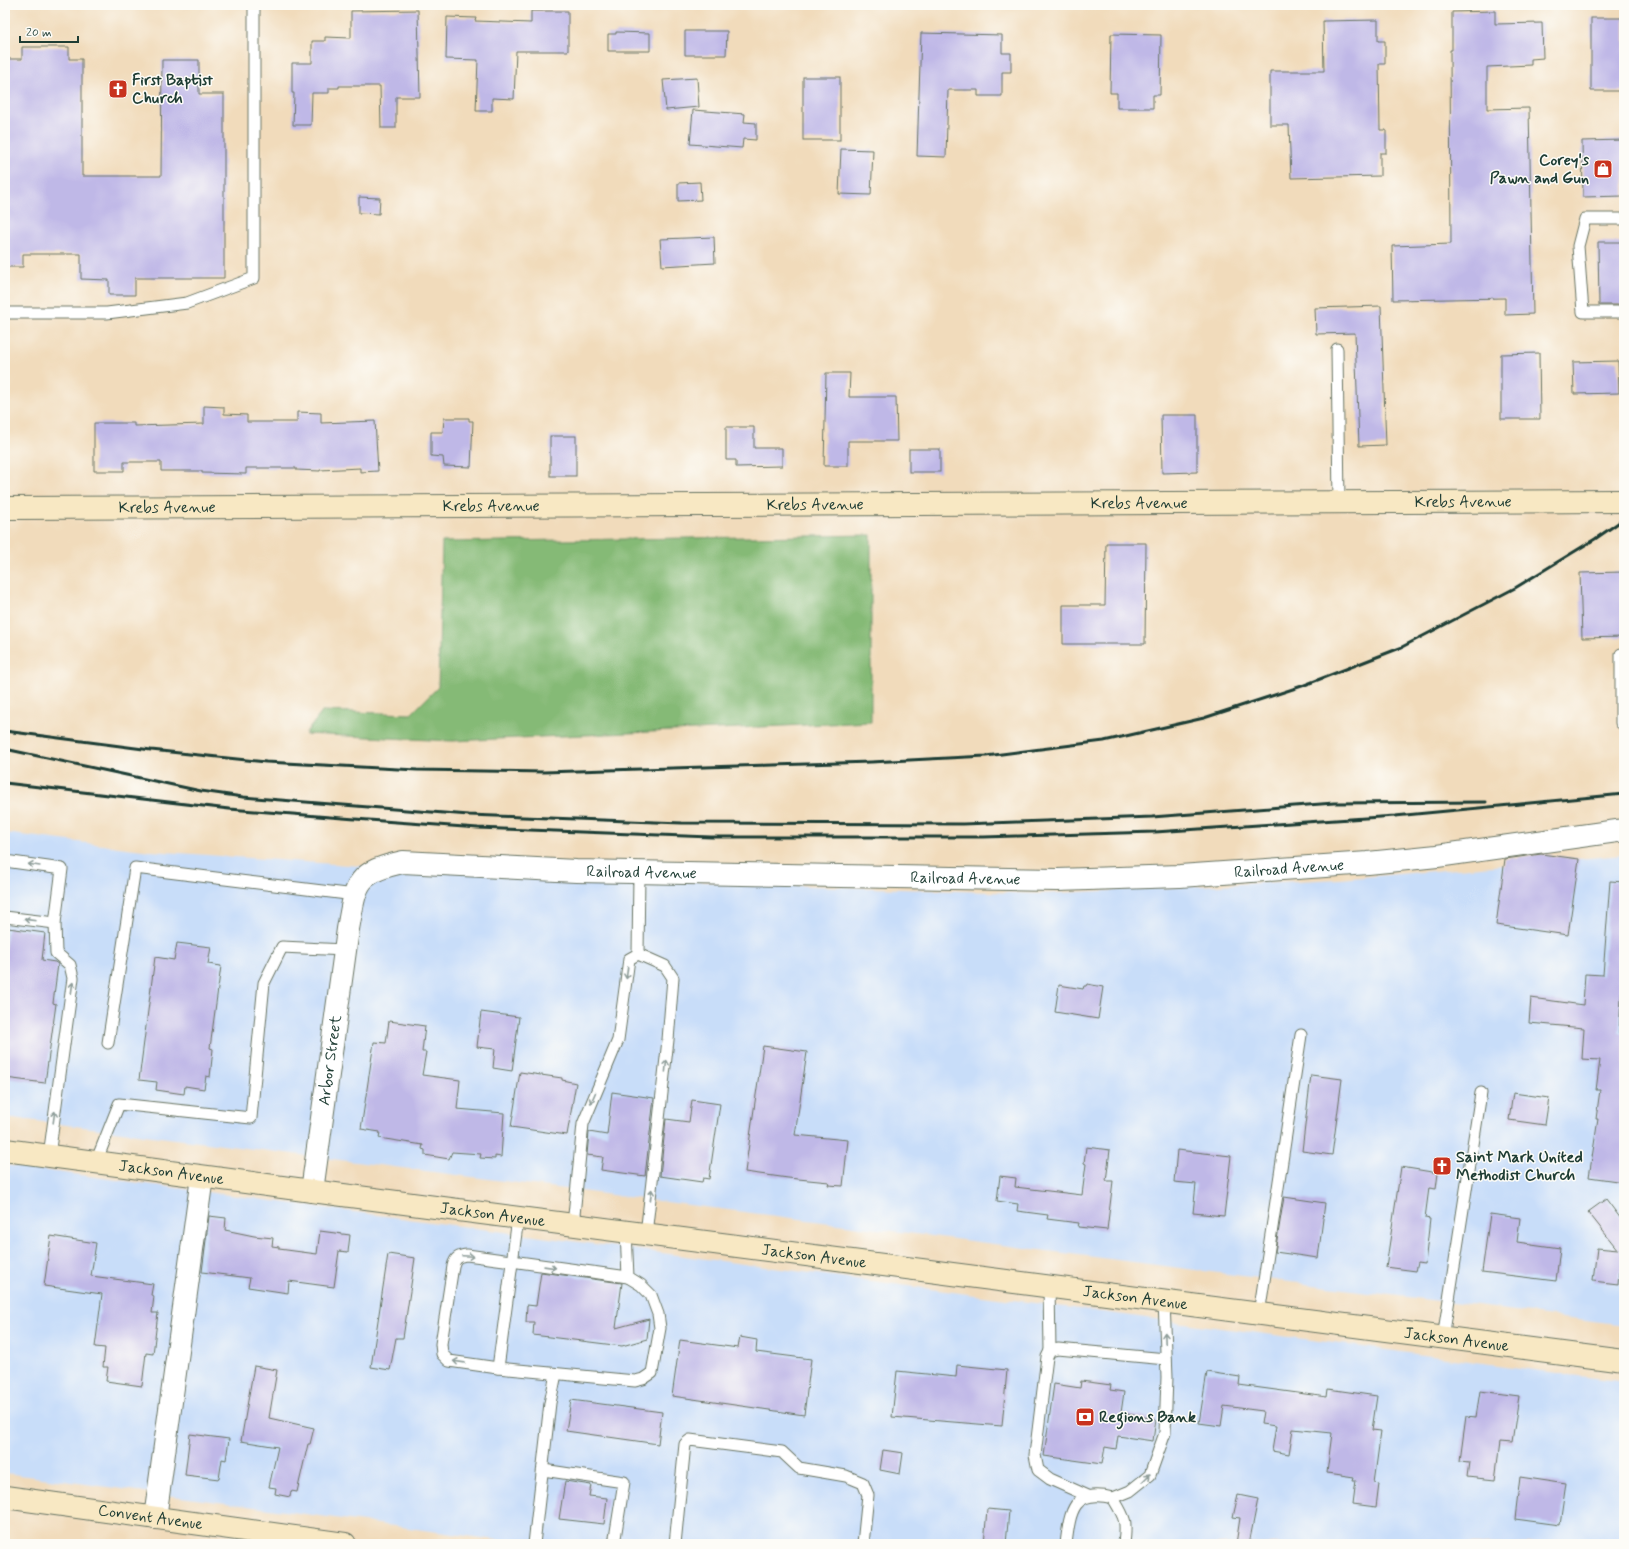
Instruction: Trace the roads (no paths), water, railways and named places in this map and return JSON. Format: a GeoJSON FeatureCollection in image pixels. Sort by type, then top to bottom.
{"type":"FeatureCollection","features":[{"type":"Feature","properties":{"kind":"street","name":"Krebs Avenue"},"geometry":{"type":"LineString","coordinates":[[5,508],[1624,502]]}},
{"type":"Feature","properties":{"kind":"street","name":"Railroad Avenue"},"geometry":{"type":"LineString","coordinates":[[347,940],[355,894],[359,884],[369,874],[383,866],[403,862],[639,873],[1057,880],[1180,876],[1368,863],[1437,856],[1624,830]]}},
{"type":"Feature","properties":{"kind":"street","name":"Arbor Street"},"geometry":{"type":"LineString","coordinates":[[312,1191],[347,940]]}},
{"type":"Feature","properties":{"kind":"street","name":"Jackson Avenue"},"geometry":{"type":"LineString","coordinates":[[5,1150],[202,1177],[1624,1361]]}},
{"type":"Feature","properties":{"kind":"street"},"geometry":{"type":"LineString","coordinates":[[154,1518],[202,1177]]}},
{"type":"Feature","properties":{"kind":"street","name":"Convent Avenue"},"geometry":{"type":"LineString","coordinates":[[5,1497],[345,1544]]}},
{"type":"Feature","properties":{"kind":"lane"},"geometry":{"type":"LineString","coordinates":[[5,313],[107,313],[187,303],[254,278],[254,5]]}},
{"type":"Feature","properties":{"kind":"lane"},"geometry":{"type":"LineString","coordinates":[[1624,219],[1585,219],[1578,246],[1583,312],[1624,312]]}},
{"type":"Feature","properties":{"kind":"lane"},"geometry":{"type":"LineString","coordinates":[[1336,349],[1339,503]]}},
{"type":"Feature","properties":{"kind":"lane"},"geometry":{"type":"LineString","coordinates":[[1624,654],[1621,654],[1621,723],[1624,723]]}},
{"type":"Feature","properties":{"kind":"lane"},"geometry":{"type":"LineString","coordinates":[[5,861],[62,869],[55,923],[56,953],[70,965],[73,978],[49,1156]]}},
{"type":"Feature","properties":{"kind":"lane"},"geometry":{"type":"LineString","coordinates":[[108,1043],[135,868],[355,894]]}},
{"type":"Feature","properties":{"kind":"lane"},"geometry":{"type":"LineString","coordinates":[[638,954],[639,873]]}},
{"type":"Feature","properties":{"kind":"lane"},"geometry":{"type":"LineString","coordinates":[[5,917],[55,923]]}},
{"type":"Feature","properties":{"kind":"lane"},"geometry":{"type":"LineString","coordinates":[[96,1162],[119,1104],[251,1118],[264,983],[282,947],[347,940]]}},
{"type":"Feature","properties":{"kind":"lane"},"geometry":{"type":"LineString","coordinates":[[573,1225],[583,1124],[618,1040],[629,959],[638,954]]}},
{"type":"Feature","properties":{"kind":"lane"},"geometry":{"type":"LineString","coordinates":[[628,1277],[668,1047],[674,978],[665,966],[638,954]]}},
{"type":"Feature","properties":{"kind":"lane"},"geometry":{"type":"LineString","coordinates":[[1259,1314],[1301,1035]]}},
{"type":"Feature","properties":{"kind":"lane"},"geometry":{"type":"LineString","coordinates":[[1443,1338],[1481,1093]]}},
{"type":"Feature","properties":{"kind":"lane"},"geometry":{"type":"LineString","coordinates":[[498,1368],[511,1261],[518,1218]]}},
{"type":"Feature","properties":{"kind":"lane"},"geometry":{"type":"LineString","coordinates":[[467,1255],[511,1261],[628,1277],[641,1285],[651,1295],[658,1314],[660,1328],[652,1373],[644,1379],[635,1381],[498,1368],[449,1361],[442,1354],[441,1344],[455,1260],[460,1256],[467,1255]]}},
{"type":"Feature","properties":{"kind":"lane"},"geometry":{"type":"LineString","coordinates":[[1049,1286],[1050,1351],[1047,1357],[1038,1414],[1035,1454],[1038,1470],[1050,1479],[1088,1496],[1104,1496],[1113,1498],[1130,1491],[1150,1475],[1157,1458],[1165,1433],[1166,1360],[1164,1301]]}},
{"type":"Feature","properties":{"kind":"lane"},"geometry":{"type":"LineString","coordinates":[[1050,1351],[1058,1349],[1166,1360]]}},
{"type":"Feature","properties":{"kind":"lane"},"geometry":{"type":"LineString","coordinates":[[534,1544],[550,1403],[556,1374]]}},
{"type":"Feature","properties":{"kind":"lane"},"geometry":{"type":"LineString","coordinates":[[675,1544],[685,1444],[690,1440],[782,1452],[799,1468],[846,1476],[863,1483],[868,1495],[863,1544]]}},
{"type":"Feature","properties":{"kind":"lane"},"geometry":{"type":"LineString","coordinates":[[543,1470],[624,1482],[614,1544]]}},
{"type":"Feature","properties":{"kind":"lane"},"geometry":{"type":"LineString","coordinates":[[1066,1544],[1070,1517],[1077,1503],[1088,1496]]}},
{"type":"Feature","properties":{"kind":"lane"},"geometry":{"type":"LineString","coordinates":[[1113,1498],[1125,1517],[1126,1530],[1124,1544]]}},
{"type":"Feature","properties":{"kind":"railway"},"geometry":{"type":"LineString","coordinates":[[5,731],[151,750],[266,762],[417,770],[544,772],[871,762],[986,756],[1104,741],[1204,718],[1302,686],[1400,648],[1515,588],[1595,539],[1624,519]]}},
{"type":"Feature","properties":{"kind":"railway"},"geometry":{"type":"LineString","coordinates":[[5,749],[201,791],[243,797],[469,815],[682,823],[963,824],[1152,817],[1334,803],[1486,802]]}},
{"type":"Feature","properties":{"kind":"railway"},"geometry":{"type":"LineString","coordinates":[[5,783],[229,809],[355,819],[478,828],[711,837],[984,837],[1155,832],[1395,816],[1624,794]]}},
{"type":"Feature","properties":{"kind":"place","name":"First Baptist Church"},"geometry":{"type":"Point","coordinates":[118,89]}},
{"type":"Feature","properties":{"kind":"place","name":"Corey's Pawn and Gun"},"geometry":{"type":"Point","coordinates":[1603,169]}},
{"type":"Feature","properties":{"kind":"place","name":"Saint Mark United Methodist Church"},"geometry":{"type":"Point","coordinates":[1442,1166]}},
{"type":"Feature","properties":{"kind":"place","name":"Regions Bank"},"geometry":{"type":"Point","coordinates":[1085,1417]}}]}
